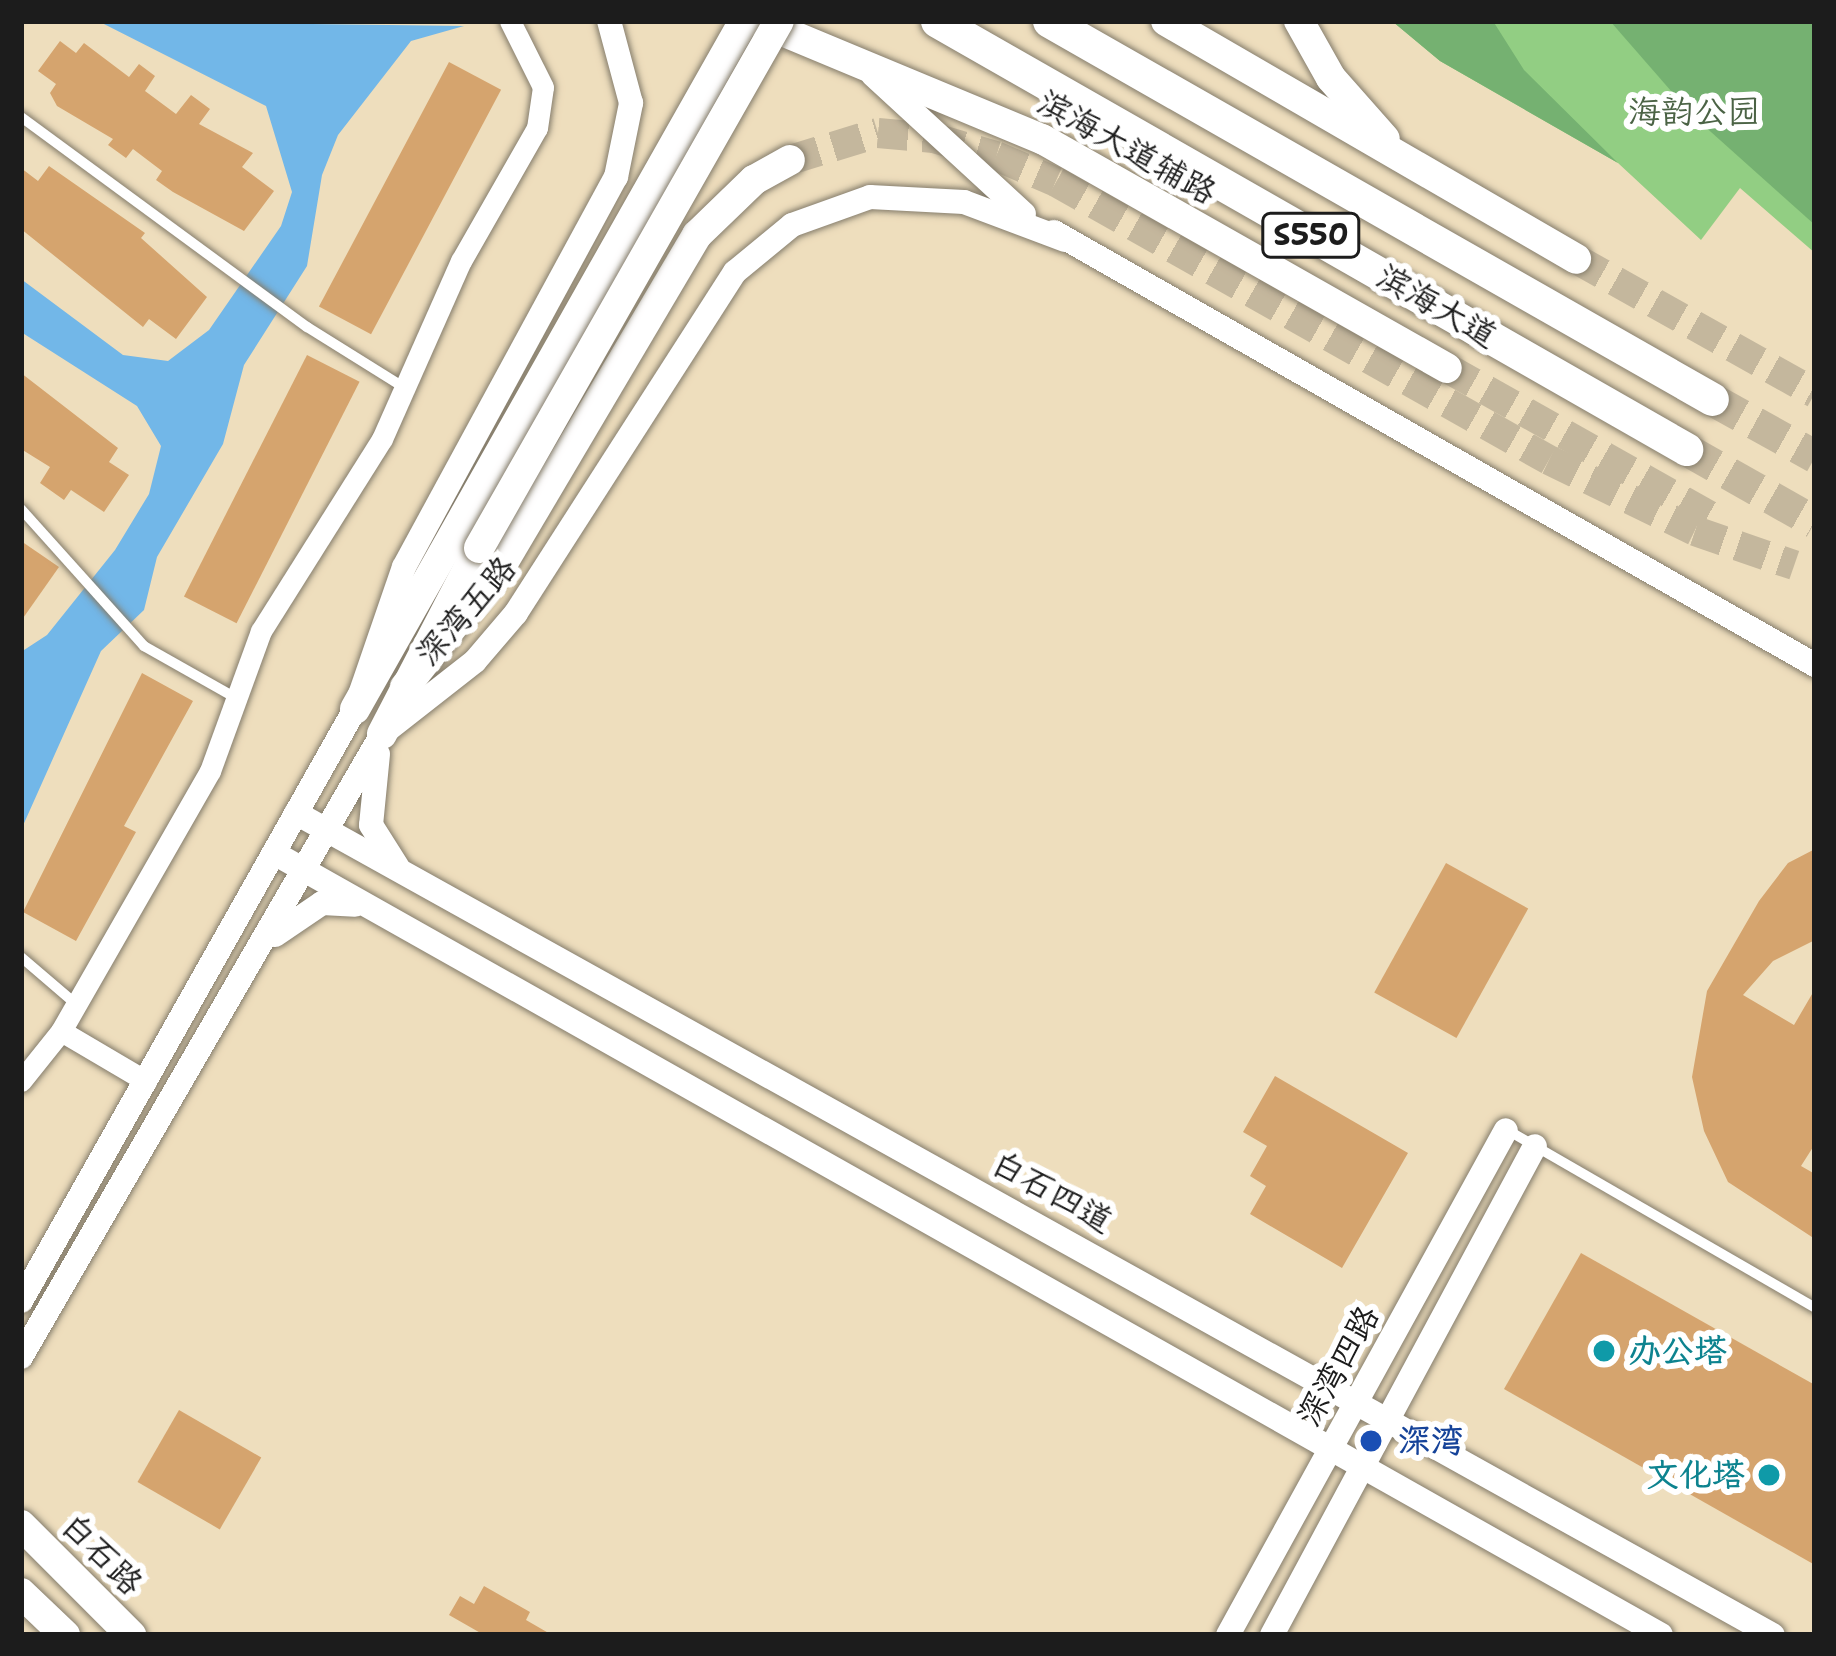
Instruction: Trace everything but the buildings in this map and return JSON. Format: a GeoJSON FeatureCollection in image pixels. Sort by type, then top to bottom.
{"type":"FeatureCollection","features":[{"type":"Feature","properties":{"kind":"highway","name":"滨海大道"},"geometry":{"type":"LineString","coordinates":[[937,21],[1686,448]]}},
{"type":"Feature","properties":{"kind":"highway","name":"滨海大道"},"geometry":{"type":"LineString","coordinates":[[1049,21],[1712,399]]}},
{"type":"Feature","properties":{"kind":"highway"},"geometry":{"type":"LineString","coordinates":[[1063,21],[1091,45]]}},
{"type":"Feature","properties":{"kind":"main road"},"geometry":{"type":"LineString","coordinates":[[382,734],[466,540],[744,21]]}},
{"type":"Feature","properties":{"kind":"main road","name":"滨海大道辅路"},"geometry":{"type":"LineString","coordinates":[[758,21],[1042,139],[1447,368]]}},
{"type":"Feature","properties":{"kind":"main road"},"geometry":{"type":"LineString","coordinates":[[355,709],[466,540],[779,21]]}},
{"type":"Feature","properties":{"kind":"main road"},"geometry":{"type":"LineString","coordinates":[[1166,21],[1576,259]]}},
{"type":"Feature","properties":{"kind":"main road"},"geometry":{"type":"LineString","coordinates":[[1299,21],[1361,116],[1437,180]]}},
{"type":"Feature","properties":{"kind":"main road"},"geometry":{"type":"LineString","coordinates":[[405,687],[487,588],[697,235],[739,193],[790,160]]}},
{"type":"Feature","properties":{"kind":"main road","name":"白石路"},"geometry":{"type":"LineString","coordinates":[[25,1526],[131,1635]]}},
{"type":"Feature","properties":{"kind":"main road"},"geometry":{"type":"LineString","coordinates":[[21,1593],[65,1635]]}},
{"type":"Feature","properties":{"kind":"street"},"geometry":{"type":"LineString","coordinates":[[21,1081],[62,1031],[210,771],[261,631],[407,389],[461,261],[542,116],[538,69],[510,21]]}},
{"type":"Feature","properties":{"kind":"street","name":"深湾五路"},"geometry":{"type":"LineString","coordinates":[[21,1301],[355,709],[404,567],[616,178],[632,103],[609,21]]}},
{"type":"Feature","properties":{"kind":"street"},"geometry":{"type":"LineString","coordinates":[[847,57],[989,186],[1066,240],[1815,665]]}},
{"type":"Feature","properties":{"kind":"street","name":"深湾五路"},"geometry":{"type":"LineString","coordinates":[[21,1357],[382,734],[475,661],[516,613],[710,305],[762,245],[832,207],[913,194],[964,202],[1066,240]]}},
{"type":"Feature","properties":{"kind":"street"},"geometry":{"type":"LineString","coordinates":[[382,734],[371,824],[408,878]]}},
{"type":"Feature","properties":{"kind":"street","name":"白石四道"},"geometry":{"type":"LineString","coordinates":[[296,813],[1392,1416],[1773,1635]]}},
{"type":"Feature","properties":{"kind":"street"},"geometry":{"type":"LineString","coordinates":[[274,853],[1332,1445],[1661,1635]]}},
{"type":"Feature","properties":{"kind":"street"},"geometry":{"type":"LineString","coordinates":[[252,959],[286,923],[322,903],[381,914]]}},
{"type":"Feature","properties":{"kind":"street"},"geometry":{"type":"LineString","coordinates":[[62,1031],[146,1081]]}},
{"type":"Feature","properties":{"kind":"street","name":"深湾四路"},"geometry":{"type":"LineString","coordinates":[[1228,1635],[1506,1130]]}},
{"type":"Feature","properties":{"kind":"street"},"geometry":{"type":"LineString","coordinates":[[1272,1635],[1535,1146]]}},
{"type":"Feature","properties":{"kind":"lane"},"geometry":{"type":"LineString","coordinates":[[21,117],[307,327],[407,389]]}},
{"type":"Feature","properties":{"kind":"lane"},"geometry":{"type":"LineString","coordinates":[[21,509],[58,544],[144,646],[236,698]]}},
{"type":"Feature","properties":{"kind":"lane"},"geometry":{"type":"LineString","coordinates":[[23,959],[77,1005]]}},
{"type":"Feature","properties":{"kind":"lane"},"geometry":{"type":"LineString","coordinates":[[1506,1130],[1815,1308]]}},
{"type":"Feature","properties":{"kind":"green space","name":"海韵公园"},"geometry":{"type":"Polygon","coordinates":[[[1392,21],[1815,21],[1815,253],[1740,188],[1701,240],[1618,163],[1440,61],[1392,21]]]}},
{"type":"Feature","properties":{"kind":"green space"},"geometry":{"type":"Polygon","coordinates":[[[1392,21],[1493,21],[1524,70],[1618,163],[1440,61],[1392,21]]]}},
{"type":"Feature","properties":{"kind":"green space"},"geometry":{"type":"Polygon","coordinates":[[[1610,21],[1815,21],[1815,225],[1692,115],[1610,21]]]}},
{"type":"Feature","properties":{"kind":"water"},"geometry":{"type":"Polygon","coordinates":[[[98,21],[464,26],[411,41],[338,135],[322,175],[307,266],[244,365],[223,444],[157,557],[144,610],[101,651],[21,830],[21,652],[47,635],[115,550],[149,494],[161,446],[137,406],[21,332],[21,279],[123,355],[168,361],[209,330],[281,226],[292,192],[266,106],[98,21]]]}},
{"type":"Feature","properties":{"kind":"tunnel"},"geometry":{"type":"LineString","coordinates":[[790,160],[878,133],[934,138],[996,156],[1056,182],[1549,460],[1695,531],[1794,565]]}},
{"type":"Feature","properties":{"kind":"tunnel"},"geometry":{"type":"LineString","coordinates":[[1576,259],[1815,393]]}},
{"type":"Feature","properties":{"kind":"tunnel"},"geometry":{"type":"LineString","coordinates":[[1447,368],[1718,521]]}},
{"type":"Feature","properties":{"kind":"tunnel"},"geometry":{"type":"LineString","coordinates":[[1712,399],[1815,456]]}},
{"type":"Feature","properties":{"kind":"tunnel"},"geometry":{"type":"LineString","coordinates":[[1686,449],[1815,522]]}},
{"type":"Feature","properties":{"kind":"place","name":"办公塔"},"geometry":{"type":"Point","coordinates":[1604,1351]}},
{"type":"Feature","properties":{"kind":"place","name":"深湾"},"geometry":{"type":"Point","coordinates":[1371,1441]}},
{"type":"Feature","properties":{"kind":"place","name":"文化塔"},"geometry":{"type":"Point","coordinates":[1769,1475]}}]}
